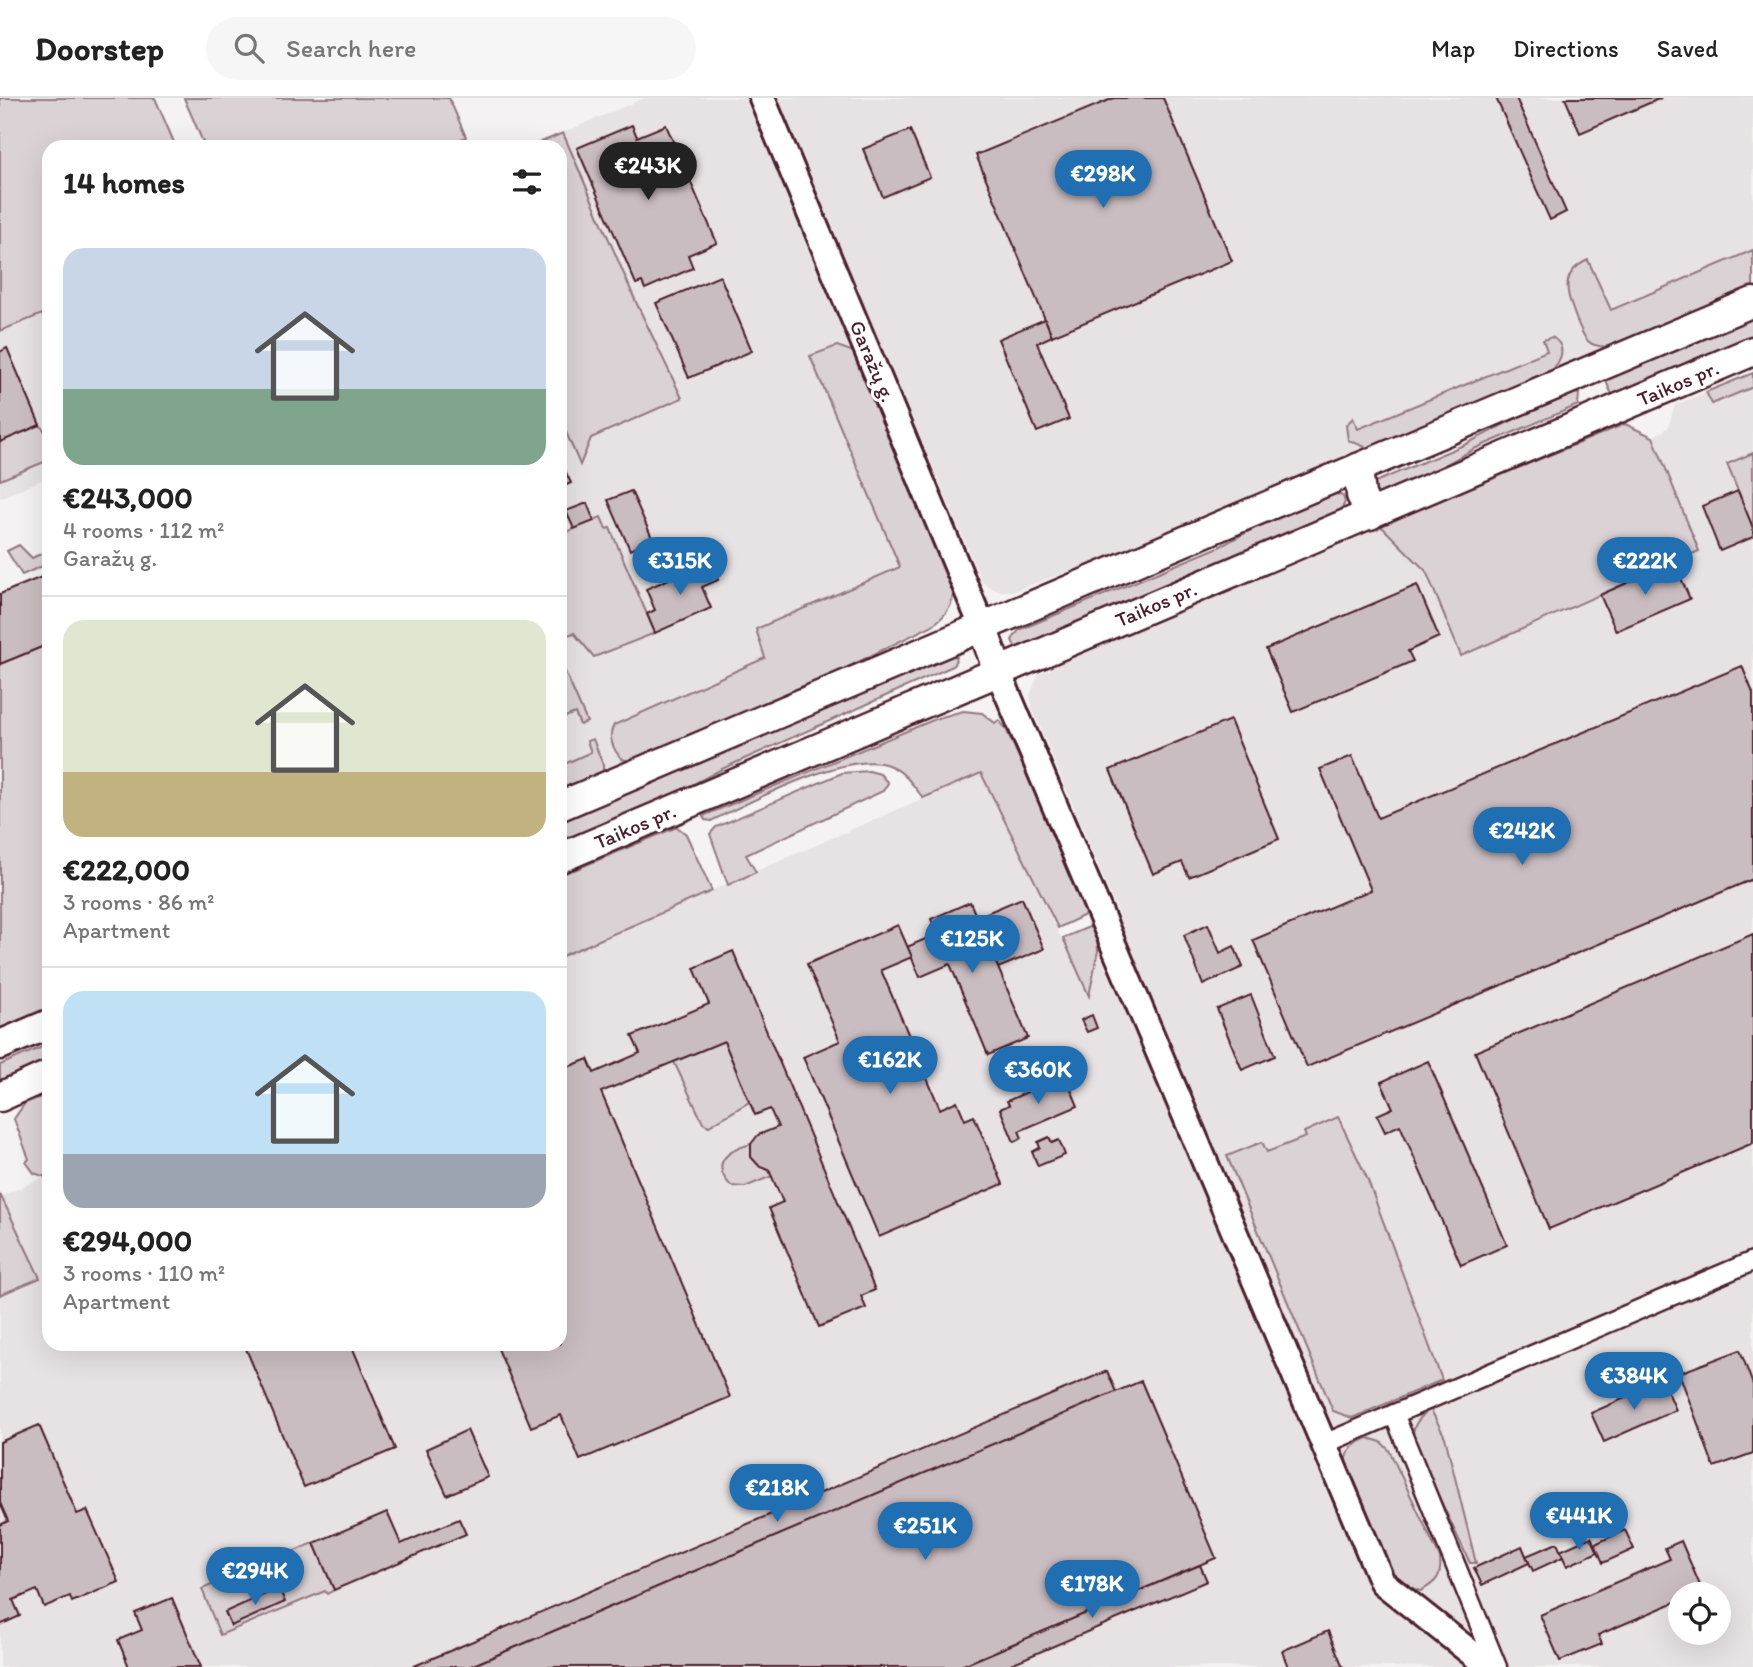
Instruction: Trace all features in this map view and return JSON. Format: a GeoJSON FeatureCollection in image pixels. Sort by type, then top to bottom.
{"type":"FeatureCollection","features":[{"type":"Feature","properties":{"kind":"main road"},"geometry":{"type":"LineString","coordinates":[[567,803],[981,624],[1753,302]]}},
{"type":"Feature","properties":{"kind":"main road","name":"Taikos pr."},"geometry":{"type":"LineString","coordinates":[[567,855],[1753,351]]}},
{"type":"Feature","properties":{"kind":"main road"},"geometry":{"type":"LineString","coordinates":[[1582,374],[1600,416]]}},
{"type":"Feature","properties":{"kind":"main road"},"geometry":{"type":"LineString","coordinates":[[1358,468],[1361,495],[1370,515]]}},
{"type":"Feature","properties":{"kind":"main road"},"geometry":{"type":"LineString","coordinates":[[981,624],[998,671]]}},
{"type":"Feature","properties":{"kind":"main road"},"geometry":{"type":"LineString","coordinates":[[0,1045],[42,1027]]}},
{"type":"Feature","properties":{"kind":"main road"},"geometry":{"type":"LineString","coordinates":[[0,1097],[42,1078]]}},
{"type":"Feature","properties":{"kind":"street","name":"Garažų g."},"geometry":{"type":"LineString","coordinates":[[762,98],[981,624]]}},
{"type":"Feature","properties":{"kind":"street"},"geometry":{"type":"LineString","coordinates":[[998,671],[1382,1582],[1489,1667]]}},
{"type":"Feature","properties":{"kind":"street"},"geometry":{"type":"LineString","coordinates":[[1324,1444],[1753,1261]]}},
{"type":"Feature","properties":{"kind":"street"},"geometry":{"type":"LineString","coordinates":[[1394,1414],[1497,1667]]}},
{"type":"Feature","properties":{"kind":"shaded area"},"geometry":{"type":"Polygon","coordinates":[[[0,98],[155,98],[173,140],[42,140],[42,480],[0,498],[0,98]]]}},
{"type":"Feature","properties":{"kind":"shaded area"},"geometry":{"type":"Polygon","coordinates":[[[0,98],[155,98],[173,140],[42,140],[42,314],[0,331],[0,98]]]}},
{"type":"Feature","properties":{"kind":"shaded area"},"geometry":{"type":"Polygon","coordinates":[[[184,98],[449,98],[466,137],[459,140],[202,140],[184,98]]]}},
{"type":"Feature","properties":{"kind":"shaded area"},"geometry":{"type":"Polygon","coordinates":[[[645,98],[745,98],[952,581],[954,602],[943,618],[874,655],[567,793],[567,140],[546,140],[645,98]]]}},
{"type":"Feature","properties":{"kind":"shaded area"},"geometry":{"type":"Polygon","coordinates":[[[776,98],[1753,98],[1753,289],[1168,536],[1013,591],[997,591],[982,582],[776,98]]]}},
{"type":"Feature","properties":{"kind":"shaded area"},"geometry":{"type":"Polygon","coordinates":[[[563,133],[566,140],[546,140],[563,133]]]}},
{"type":"Feature","properties":{"kind":"shaded area"},"geometry":{"type":"Polygon","coordinates":[[[567,142],[636,302],[682,398],[591,438],[580,465],[567,434],[567,142]]]}},
{"type":"Feature","properties":{"kind":"shaded area"},"geometry":{"type":"Polygon","coordinates":[[[1753,250],[1753,289],[1614,347],[1597,346],[1587,340],[1568,294],[1572,272],[1588,260],[1611,310],[1753,250]]]}},
{"type":"Feature","properties":{"kind":"shaded area"},"geometry":{"type":"Polygon","coordinates":[[[1753,313],[1753,340],[1613,397],[1605,379],[1753,313]]]}},
{"type":"Feature","properties":{"kind":"shaded area"},"geometry":{"type":"Polygon","coordinates":[[[1552,337],[1561,347],[1560,358],[1543,379],[1370,449],[1348,440],[1346,425],[1353,418],[1358,429],[1547,351],[1543,340],[1552,337]]]}},
{"type":"Feature","properties":{"kind":"shaded area"},"geometry":{"type":"Polygon","coordinates":[[[837,346],[854,352],[952,581],[950,607],[931,626],[785,698],[636,763],[622,759],[612,743],[614,725],[765,658],[756,629],[900,567],[810,356],[837,346]]]}},
{"type":"Feature","properties":{"kind":"shaded area"},"geometry":{"type":"Polygon","coordinates":[[[1753,373],[1753,1667],[1495,1667],[1394,1585],[1138,974],[1116,908],[1033,710],[1030,695],[1039,674],[1057,666],[1055,660],[1380,525],[1426,571],[1461,655],[1698,551],[1653,437],[1668,428],[1675,405],[1753,373]]]}},
{"type":"Feature","properties":{"kind":"shaded area"},"geometry":{"type":"Polygon","coordinates":[[[1753,373],[1753,387],[1712,404],[1706,392],[1753,373]]]}},
{"type":"Feature","properties":{"kind":"shaded area"},"geometry":{"type":"Polygon","coordinates":[[[1569,391],[1579,394],[1578,405],[1474,449],[1399,490],[1377,496],[1372,487],[1375,482],[1466,444],[1569,391]]]}},
{"type":"Feature","properties":{"kind":"shaded area"},"geometry":{"type":"Polygon","coordinates":[[[1625,424],[1653,437],[1699,551],[1461,656],[1426,571],[1380,525],[1625,424]]]}},
{"type":"Feature","properties":{"kind":"shaded area"},"geometry":{"type":"Polygon","coordinates":[[[40,425],[42,463],[0,480],[0,442],[40,425]]]}},
{"type":"Feature","properties":{"kind":"shaded area"},"geometry":{"type":"Polygon","coordinates":[[[1753,453],[1753,528],[1727,464],[1753,453]]]}},
{"type":"Feature","properties":{"kind":"shaded area"},"geometry":{"type":"Polygon","coordinates":[[[1333,493],[1343,496],[1345,502],[1339,515],[1016,649],[1012,640],[1019,630],[1219,547],[1298,505],[1333,493]]]}},
{"type":"Feature","properties":{"kind":"shaded area"},"geometry":{"type":"Polygon","coordinates":[[[601,517],[606,529],[610,528],[655,633],[594,657],[574,633],[567,635],[567,532],[601,517]]]}},
{"type":"Feature","properties":{"kind":"shaded area"},"geometry":{"type":"Polygon","coordinates":[[[19,545],[32,558],[42,553],[42,566],[22,575],[7,551],[19,545]]]}},
{"type":"Feature","properties":{"kind":"shaded area"},"geometry":{"type":"Polygon","coordinates":[[[42,647],[42,1017],[0,1035],[0,664],[42,647]]]}},
{"type":"Feature","properties":{"kind":"shaded area"},"geometry":{"type":"Polygon","coordinates":[[[948,654],[957,657],[953,666],[724,768],[644,810],[567,843],[567,813],[948,654]]]}},
{"type":"Feature","properties":{"kind":"shaded area"},"geometry":{"type":"Polygon","coordinates":[[[567,676],[587,722],[580,725],[575,713],[567,716],[567,676]]]}},
{"type":"Feature","properties":{"kind":"shaded area"},"geometry":{"type":"Polygon","coordinates":[[[963,711],[982,713],[995,723],[999,720],[1006,729],[1087,905],[1087,914],[1058,928],[981,773],[923,798],[908,779],[893,767],[871,762],[849,765],[799,780],[711,821],[705,820],[703,816],[938,718],[963,711]]]}},
{"type":"Feature","properties":{"kind":"shaded area"},"geometry":{"type":"Polygon","coordinates":[[[593,739],[603,772],[567,792],[567,763],[591,752],[587,741],[593,739]]]}},
{"type":"Feature","properties":{"kind":"shaded area"},"geometry":{"type":"Polygon","coordinates":[[[869,771],[880,774],[888,783],[883,791],[746,855],[756,872],[728,885],[710,834],[716,827],[842,773],[869,771]]]}},
{"type":"Feature","properties":{"kind":"shaded area"},"geometry":{"type":"Polygon","coordinates":[[[981,773],[1089,995],[1098,951],[1238,1265],[1375,1584],[1473,1667],[0,1667],[0,1194],[2,1196],[42,1178],[42,1351],[567,1351],[567,954],[981,773]]]}},
{"type":"Feature","properties":{"kind":"shaded area"},"geometry":{"type":"Polygon","coordinates":[[[677,827],[686,834],[712,891],[567,954],[567,866],[574,870],[677,827]]]}},
{"type":"Feature","properties":{"kind":"shaded area"},"geometry":{"type":"Polygon","coordinates":[[[1089,927],[1097,933],[1098,951],[1089,996],[1063,938],[1089,927]]]}},
{"type":"Feature","properties":{"kind":"shaded area"},"geometry":{"type":"Polygon","coordinates":[[[724,1041],[749,1102],[709,1126],[703,1123],[674,1062],[724,1041]]]}},
{"type":"Feature","properties":{"kind":"shaded area"},"geometry":{"type":"Polygon","coordinates":[[[42,1047],[42,1067],[0,1085],[0,1065],[42,1047]]]}},
{"type":"Feature","properties":{"kind":"shaded area"},"geometry":{"type":"Polygon","coordinates":[[[42,1097],[42,1176],[34,1173],[26,1162],[29,1159],[14,1119],[25,1103],[42,1097]]]}},
{"type":"Feature","properties":{"kind":"shaded area"},"geometry":{"type":"Polygon","coordinates":[[[1338,1117],[1367,1178],[1442,1380],[1352,1418],[1333,1411],[1227,1156],[1262,1142],[1267,1152],[1306,1137],[1304,1132],[1338,1117]]]}},
{"type":"Feature","properties":{"kind":"shaded area"},"geometry":{"type":"Polygon","coordinates":[[[751,1144],[755,1161],[769,1170],[772,1176],[745,1187],[731,1186],[722,1171],[724,1159],[735,1150],[751,1144]]]}},
{"type":"Feature","properties":{"kind":"shaded area"},"geometry":{"type":"Polygon","coordinates":[[[0,1194],[40,1278],[0,1295],[0,1194]]]}},
{"type":"Feature","properties":{"kind":"shaded area"},"geometry":{"type":"Polygon","coordinates":[[[1430,1408],[1445,1437],[1476,1563],[1470,1563],[1414,1444],[1414,1428],[1430,1408]]]}},
{"type":"Feature","properties":{"kind":"shaded area"},"geometry":{"type":"Polygon","coordinates":[[[1368,1438],[1381,1442],[1389,1450],[1440,1558],[1437,1578],[1421,1591],[1403,1584],[1390,1571],[1345,1463],[1352,1447],[1368,1438]]]}},
{"type":"Feature","properties":{"kind":"shaded area"},"geometry":{"type":"Polygon","coordinates":[[[314,1543],[334,1590],[327,1594],[325,1591],[220,1635],[202,1589],[314,1543]]]}},
{"type":"Feature","properties":{"kind":"building"},"geometry":{"type":"Polygon","coordinates":[[[1114,98],[1163,98],[1232,261],[1052,336],[976,155],[1114,98]]]}},
{"type":"Feature","properties":{"kind":"building"},"geometry":{"type":"Polygon","coordinates":[[[1496,98],[1516,98],[1566,212],[1550,220],[1496,98]]]}},
{"type":"Feature","properties":{"kind":"building"},"geometry":{"type":"Polygon","coordinates":[[[1565,98],[1661,98],[1580,133],[1565,98]]]}},
{"type":"Feature","properties":{"kind":"building"},"geometry":{"type":"Polygon","coordinates":[[[632,125],[637,137],[666,125],[717,243],[688,255],[693,268],[645,289],[642,282],[636,284],[577,148],[632,125]]]}},
{"type":"Feature","properties":{"kind":"building"},"geometry":{"type":"Polygon","coordinates":[[[910,130],[930,177],[883,197],[863,149],[910,130]]]}},
{"type":"Feature","properties":{"kind":"building"},"geometry":{"type":"Polygon","coordinates":[[[720,276],[752,351],[689,378],[656,303],[720,276]]]}},
{"type":"Feature","properties":{"kind":"building"},"geometry":{"type":"Polygon","coordinates":[[[1045,319],[1052,336],[1037,343],[1069,419],[1037,432],[998,339],[1045,319]]]}},
{"type":"Feature","properties":{"kind":"building"},"geometry":{"type":"Polygon","coordinates":[[[7,348],[40,425],[0,442],[0,352],[7,348]]]}},
{"type":"Feature","properties":{"kind":"building"},"geometry":{"type":"Polygon","coordinates":[[[631,491],[653,540],[630,550],[608,500],[631,491]]]}},
{"type":"Feature","properties":{"kind":"building"},"geometry":{"type":"Polygon","coordinates":[[[1738,491],[1753,528],[1753,537],[1720,551],[1702,506],[1738,491]]]}},
{"type":"Feature","properties":{"kind":"building"},"geometry":{"type":"Polygon","coordinates":[[[587,503],[594,521],[574,529],[567,511],[587,503]]]}},
{"type":"Feature","properties":{"kind":"building"},"geometry":{"type":"Polygon","coordinates":[[[710,561],[718,580],[702,587],[711,608],[655,633],[647,614],[655,610],[646,589],[710,561]]]}},
{"type":"Feature","properties":{"kind":"building"},"geometry":{"type":"Polygon","coordinates":[[[1674,562],[1690,599],[1616,631],[1600,595],[1674,562]]]}},
{"type":"Feature","properties":{"kind":"building"},"geometry":{"type":"Polygon","coordinates":[[[42,577],[42,647],[0,664],[0,594],[42,577]]]}},
{"type":"Feature","properties":{"kind":"building"},"geometry":{"type":"Polygon","coordinates":[[[1417,585],[1439,637],[1408,651],[1413,661],[1293,712],[1266,649],[1417,585]]]}},
{"type":"Feature","properties":{"kind":"building"},"geometry":{"type":"Polygon","coordinates":[[[1742,666],[1753,693],[1753,879],[1307,1067],[1253,940],[1371,890],[1320,769],[1352,756],[1378,818],[1742,666]]]}},
{"type":"Feature","properties":{"kind":"building"},"geometry":{"type":"Polygon","coordinates":[[[1230,720],[1279,839],[1189,877],[1182,862],[1153,874],[1110,770],[1230,720]]]}},
{"type":"Feature","properties":{"kind":"building"},"geometry":{"type":"Polygon","coordinates":[[[1022,898],[1044,949],[998,968],[977,917],[1022,898]]]}},
{"type":"Feature","properties":{"kind":"building"},"geometry":{"type":"Polygon","coordinates":[[[970,902],[1028,1038],[988,1055],[950,964],[920,977],[907,947],[937,934],[931,919],[970,902]]]}},
{"type":"Feature","properties":{"kind":"building"},"geometry":{"type":"Polygon","coordinates":[[[1208,924],[1220,953],[1234,946],[1243,967],[1203,985],[1184,935],[1208,924]]]}},
{"type":"Feature","properties":{"kind":"building"},"geometry":{"type":"Polygon","coordinates":[[[898,925],[912,957],[881,970],[940,1109],[957,1101],[965,1120],[974,1116],[1003,1184],[879,1237],[803,1057],[840,1041],[807,964],[898,925]]]}},
{"type":"Feature","properties":{"kind":"building"},"geometry":{"type":"Polygon","coordinates":[[[1753,934],[1753,1143],[1549,1229],[1475,1052],[1753,934]]]}},
{"type":"Feature","properties":{"kind":"building"},"geometry":{"type":"Polygon","coordinates":[[[733,951],[875,1290],[861,1296],[866,1308],[819,1327],[769,1208],[783,1202],[769,1170],[760,1167],[751,1157],[751,1144],[758,1135],[778,1127],[770,1109],[755,1115],[724,1041],[601,1092],[730,1397],[580,1460],[561,1415],[531,1427],[499,1351],[567,1351],[567,1067],[588,1059],[594,1073],[640,1053],[632,1036],[709,1004],[694,968],[733,951]]]}},
{"type":"Feature","properties":{"kind":"building"},"geometry":{"type":"Polygon","coordinates":[[[1251,995],[1275,1056],[1242,1070],[1217,1009],[1251,995]]]}},
{"type":"Feature","properties":{"kind":"building"},"geometry":{"type":"Polygon","coordinates":[[[1092,1015],[1097,1028],[1087,1032],[1081,1020],[1092,1015]]]}},
{"type":"Feature","properties":{"kind":"building"},"geometry":{"type":"Polygon","coordinates":[[[1428,1061],[1507,1245],[1461,1265],[1400,1125],[1385,1132],[1377,1115],[1393,1108],[1381,1082],[1428,1061]]]}},
{"type":"Feature","properties":{"kind":"building"},"geometry":{"type":"Polygon","coordinates":[[[1065,1075],[1078,1106],[1019,1131],[1022,1138],[1014,1142],[1000,1109],[1009,1105],[1007,1101],[1065,1075]]]}},
{"type":"Feature","properties":{"kind":"building"},"geometry":{"type":"Polygon","coordinates":[[[1049,1137],[1052,1143],[1059,1140],[1065,1155],[1038,1166],[1032,1152],[1040,1148],[1038,1142],[1049,1137]]]}},
{"type":"Feature","properties":{"kind":"building"},"geometry":{"type":"Polygon","coordinates":[[[1740,1350],[1753,1385],[1753,1453],[1714,1467],[1679,1373],[1740,1350]]]}},
{"type":"Feature","properties":{"kind":"building"},"geometry":{"type":"Polygon","coordinates":[[[247,1351],[354,1351],[395,1449],[304,1487],[247,1351]]]}},
{"type":"Feature","properties":{"kind":"building"},"geometry":{"type":"Polygon","coordinates":[[[1107,1371],[1116,1392],[469,1667],[412,1667],[1107,1371]]]}},
{"type":"Feature","properties":{"kind":"building"},"geometry":{"type":"Polygon","coordinates":[[[1141,1381],[1216,1558],[959,1667],[469,1667],[1141,1381]]]}},
{"type":"Feature","properties":{"kind":"building"},"geometry":{"type":"Polygon","coordinates":[[[1663,1381],[1676,1410],[1604,1442],[1591,1413],[1663,1381]]]}},
{"type":"Feature","properties":{"kind":"building"},"geometry":{"type":"Polygon","coordinates":[[[39,1425],[77,1514],[87,1510],[119,1582],[72,1602],[70,1596],[44,1607],[37,1590],[13,1600],[20,1616],[0,1625],[0,1525],[8,1521],[0,1503],[0,1442],[39,1425]]]}},
{"type":"Feature","properties":{"kind":"building"},"geometry":{"type":"Polygon","coordinates":[[[467,1430],[488,1477],[447,1495],[426,1449],[467,1430]]]}},
{"type":"Feature","properties":{"kind":"building"},"geometry":{"type":"Polygon","coordinates":[[[387,1512],[401,1544],[459,1519],[466,1534],[334,1590],[314,1543],[387,1512]]]}},
{"type":"Feature","properties":{"kind":"building"},"geometry":{"type":"Polygon","coordinates":[[[1625,1530],[1634,1549],[1603,1563],[1595,1544],[1625,1530]]]}},
{"type":"Feature","properties":{"kind":"building"},"geometry":{"type":"Polygon","coordinates":[[[1591,1537],[1598,1552],[1567,1566],[1560,1551],[1591,1537]]]}},
{"type":"Feature","properties":{"kind":"building"},"geometry":{"type":"Polygon","coordinates":[[[1681,1541],[1699,1582],[1668,1582],[1668,1605],[1598,1635],[1602,1644],[1560,1661],[1540,1615],[1670,1559],[1665,1548],[1681,1541]]]}},
{"type":"Feature","properties":{"kind":"building"},"geometry":{"type":"Polygon","coordinates":[[[1557,1543],[1563,1557],[1533,1571],[1526,1556],[1557,1543]]]}},
{"type":"Feature","properties":{"kind":"building"},"geometry":{"type":"Polygon","coordinates":[[[1522,1546],[1529,1563],[1482,1585],[1474,1568],[1522,1546]]]}},
{"type":"Feature","properties":{"kind":"building"},"geometry":{"type":"Polygon","coordinates":[[[1200,1565],[1207,1581],[1004,1667],[959,1667],[1200,1565]]]}},
{"type":"Feature","properties":{"kind":"building"},"geometry":{"type":"Polygon","coordinates":[[[279,1588],[285,1602],[231,1626],[225,1612],[279,1588]]]}},
{"type":"Feature","properties":{"kind":"building"},"geometry":{"type":"Polygon","coordinates":[[[172,1598],[201,1667],[129,1667],[118,1640],[142,1630],[135,1613],[172,1598]]]}},
{"type":"Feature","properties":{"kind":"building"},"geometry":{"type":"Polygon","coordinates":[[[1328,1631],[1343,1667],[1288,1667],[1282,1651],[1328,1631]]]}}]}
